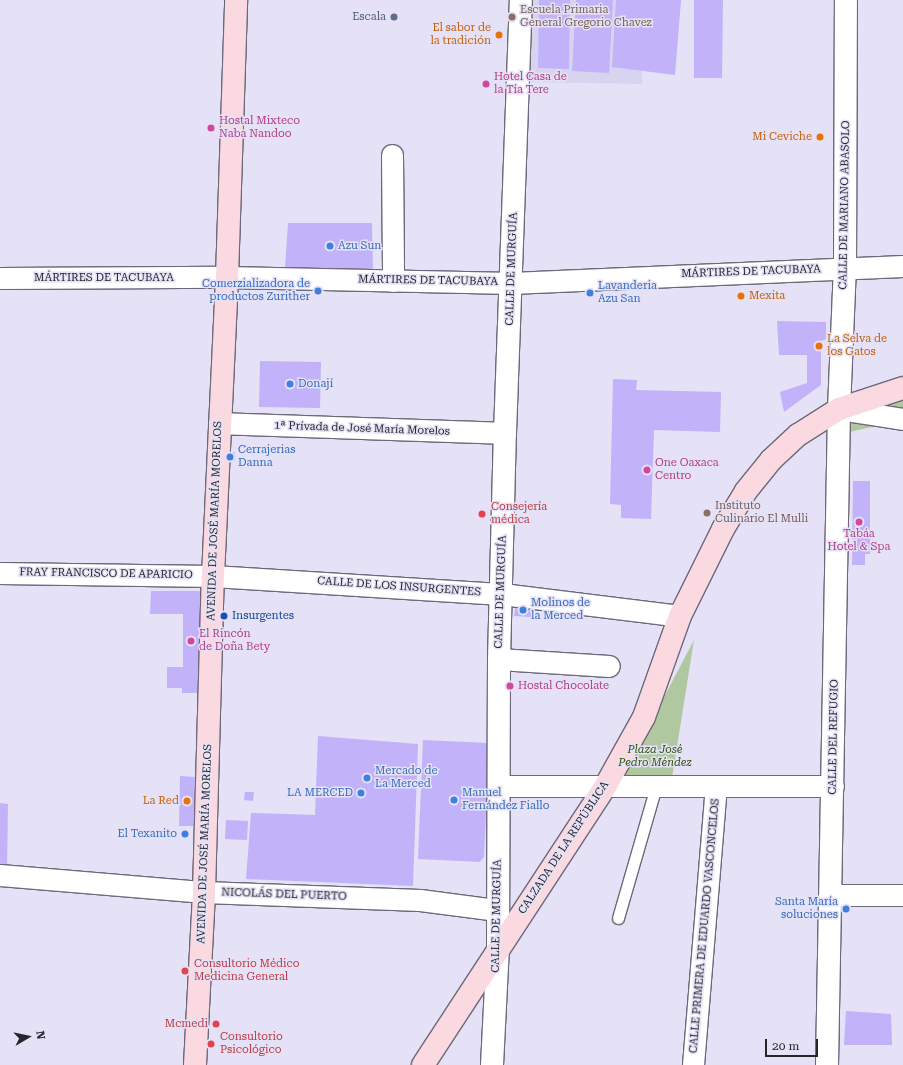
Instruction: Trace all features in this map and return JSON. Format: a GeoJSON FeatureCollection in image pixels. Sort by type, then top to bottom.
{"type":"FeatureCollection","features":[{"type":"Feature","properties":{"kind":"main road","name":"AVENIDA DE JOSÉ MARÍA MORELOS"},"geometry":{"type":"LineString","coordinates":[[195,1065],[204,892],[213,576],[227,277],[236,0]]}},
{"type":"Feature","properties":{"kind":"main road","name":"CALZADA DE LA REPÚBLICA"},"geometry":{"type":"LineString","coordinates":[[423,1065],[498,948],[606,786],[644,717],[680,616],[723,529],[746,492],[771,460],[798,435],[839,409],[903,388]]}},
{"type":"Feature","properties":{"kind":"street","name":"CALLE DE MURGUÍA"},"geometry":{"type":"LineString","coordinates":[[492,1065],[498,948],[497,910],[500,786],[499,660],[502,594],[505,433],[521,0]]}},
{"type":"Feature","properties":{"kind":"street","name":"CALLE DE MARIANO ABASOLO"},"geometry":{"type":"LineString","coordinates":[[839,409],[845,268],[846,0]]}},
{"type":"Feature","properties":{"kind":"street"},"geometry":{"type":"LineString","coordinates":[[392,155],[393,281]]}},
{"type":"Feature","properties":{"kind":"street","name":"MÁRTIRES DE TACUBAYA"},"geometry":{"type":"LineString","coordinates":[[0,278],[227,277],[511,283],[903,266]]}},
{"type":"Feature","properties":{"kind":"street"},"geometry":{"type":"LineString","coordinates":[[839,409],[903,419]]}},
{"type":"Feature","properties":{"kind":"street","name":"CALLE DEL REFUGIO"},"geometry":{"type":"LineString","coordinates":[[827,1065],[839,409]]}},
{"type":"Feature","properties":{"kind":"street","name":"1ª Prívada de José María Morelos"},"geometry":{"type":"LineString","coordinates":[[219,423],[505,433]]}},
{"type":"Feature","properties":{"kind":"street","name":"FRAY FRANCISCO DE APARICIO"},"geometry":{"type":"LineString","coordinates":[[0,573],[213,576]]}},
{"type":"Feature","properties":{"kind":"street","name":"CALLE DE LOS INSURGENTES"},"geometry":{"type":"LineString","coordinates":[[213,576],[502,594],[680,616]]}},
{"type":"Feature","properties":{"kind":"street"},"geometry":{"type":"LineString","coordinates":[[499,660],[609,666]]}},
{"type":"Feature","properties":{"kind":"street"},"geometry":{"type":"LineString","coordinates":[[500,786],[833,786]]}},
{"type":"Feature","properties":{"kind":"street","name":"CALLE PRIMERA DE EDUARDO VASCONCELOS"},"geometry":{"type":"LineString","coordinates":[[694,1065],[716,787]]}},
{"type":"Feature","properties":{"kind":"street","name":"NICOLÁS DEL PUERTO"},"geometry":{"type":"LineString","coordinates":[[0,876],[204,892],[420,900],[497,910]]}},
{"type":"Feature","properties":{"kind":"street"},"geometry":{"type":"LineString","coordinates":[[830,895],[903,895]]}},
{"type":"Feature","properties":{"kind":"lane"},"geometry":{"type":"LineString","coordinates":[[618,918],[656,786]]}},
{"type":"Feature","properties":{"kind":"shaded area"},"geometry":{"type":"Polygon","coordinates":[[[530,0],[644,0],[642,84],[528,82],[530,0]]]}},
{"type":"Feature","properties":{"kind":"green space"},"geometry":{"type":"Polygon","coordinates":[[[903,396],[903,420],[845,433],[840,410],[903,396]]]}},
{"type":"Feature","properties":{"kind":"green space","name":"Plaza José Pedro Méndez"},"geometry":{"type":"Polygon","coordinates":[[[694,640],[672,778],[621,779],[694,640]]]}},
{"type":"Feature","properties":{"kind":"building"},"geometry":{"type":"Polygon","coordinates":[[[539,0],[570,0],[569,69],[538,68],[539,0]]]}},
{"type":"Feature","properties":{"kind":"building"},"geometry":{"type":"Polygon","coordinates":[[[576,0],[613,0],[609,73],[572,71],[576,0]]]}},
{"type":"Feature","properties":{"kind":"building"},"geometry":{"type":"Polygon","coordinates":[[[616,0],[681,0],[675,75],[612,67],[616,0]]]}},
{"type":"Feature","properties":{"kind":"building"},"geometry":{"type":"Polygon","coordinates":[[[694,0],[723,0],[722,78],[694,78],[694,0]]]}},
{"type":"Feature","properties":{"kind":"building","name":"Azu Sun"},"geometry":{"type":"Polygon","coordinates":[[[288,223],[372,223],[373,273],[285,269],[288,223]]]}},
{"type":"Feature","properties":{"kind":"building"},"geometry":{"type":"Polygon","coordinates":[[[777,321],[826,322],[826,339],[821,341],[821,385],[784,412],[780,392],[807,383],[807,355],[779,355],[777,321]]]}},
{"type":"Feature","properties":{"kind":"building","name":"Donají"},"geometry":{"type":"Polygon","coordinates":[[[260,361],[321,362],[320,408],[259,407],[260,361]]]}},
{"type":"Feature","properties":{"kind":"building"},"geometry":{"type":"Polygon","coordinates":[[[613,379],[637,380],[636,390],[721,392],[720,432],[654,430],[651,519],[621,518],[621,505],[610,504],[613,379]]]}},
{"type":"Feature","properties":{"kind":"building","name":"Cerrajerias Danna"},"geometry":{"type":"Polygon","coordinates":[[[235,452],[235,461],[225,462],[224,453],[235,452]]]}},
{"type":"Feature","properties":{"kind":"building"},"geometry":{"type":"Polygon","coordinates":[[[853,481],[870,481],[870,554],[865,554],[865,565],[852,565],[853,481]]]}},
{"type":"Feature","properties":{"kind":"building"},"geometry":{"type":"Polygon","coordinates":[[[151,591],[201,591],[200,693],[182,693],[182,688],[167,688],[167,667],[183,667],[183,614],[150,614],[151,591]]]}},
{"type":"Feature","properties":{"kind":"building","name":"Molinos de la Merced"},"geometry":{"type":"Polygon","coordinates":[[[516,603],[532,605],[531,617],[514,616],[516,603]]]}},
{"type":"Feature","properties":{"kind":"building","name":"Mercado de La Merced"},"geometry":{"type":"Polygon","coordinates":[[[318,736],[418,744],[413,886],[246,879],[251,813],[315,815],[318,736]]]}},
{"type":"Feature","properties":{"kind":"building","name":"Manuel Fernández Fiallo"},"geometry":{"type":"Polygon","coordinates":[[[423,740],[489,743],[484,857],[480,862],[418,859],[423,740]]]}},
{"type":"Feature","properties":{"kind":"building","name":"La Red"},"geometry":{"type":"Polygon","coordinates":[[[180,776],[195,777],[194,826],[179,826],[180,776]]]}},
{"type":"Feature","properties":{"kind":"building"},"geometry":{"type":"Polygon","coordinates":[[[245,792],[254,792],[253,801],[244,800],[245,792]]]}},
{"type":"Feature","properties":{"kind":"building"},"geometry":{"type":"Polygon","coordinates":[[[0,803],[8,804],[7,871],[0,870],[0,803]]]}},
{"type":"Feature","properties":{"kind":"building"},"geometry":{"type":"Polygon","coordinates":[[[226,820],[248,821],[247,840],[225,839],[226,820]]]}},
{"type":"Feature","properties":{"kind":"building"},"geometry":{"type":"Polygon","coordinates":[[[846,1011],[891,1014],[892,1045],[844,1045],[846,1011]]]}},
{"type":"Feature","properties":{"kind":"place","name":"Escala"},"geometry":{"type":"Point","coordinates":[394,17]}},
{"type":"Feature","properties":{"kind":"place","name":"Escuela Primaria General Gregorio Chavez"},"geometry":{"type":"Point","coordinates":[512,17]}},
{"type":"Feature","properties":{"kind":"place","name":"El sabor de la tradición"},"geometry":{"type":"Point","coordinates":[499,35]}},
{"type":"Feature","properties":{"kind":"place","name":"Hotel Casa de la Tía Tere"},"geometry":{"type":"Point","coordinates":[486,84]}},
{"type":"Feature","properties":{"kind":"place","name":"Hostal Mixteco Naba Nandoo"},"geometry":{"type":"Point","coordinates":[211,128]}},
{"type":"Feature","properties":{"kind":"place","name":"Mi Ceviche"},"geometry":{"type":"Point","coordinates":[820,137]}},
{"type":"Feature","properties":{"kind":"place","name":"Azu Sun"},"geometry":{"type":"Point","coordinates":[330,246]}},
{"type":"Feature","properties":{"kind":"place","name":"Comerzializadora de productos Zurither"},"geometry":{"type":"Point","coordinates":[318,291]}},
{"type":"Feature","properties":{"kind":"place","name":"Lavanderia Azu San"},"geometry":{"type":"Point","coordinates":[590,293]}},
{"type":"Feature","properties":{"kind":"place","name":"Mexita"},"geometry":{"type":"Point","coordinates":[741,296]}},
{"type":"Feature","properties":{"kind":"place","name":"La Selva de los Gatos"},"geometry":{"type":"Point","coordinates":[819,346]}},
{"type":"Feature","properties":{"kind":"place","name":"Donají"},"geometry":{"type":"Point","coordinates":[290,384]}},
{"type":"Feature","properties":{"kind":"place","name":"Cerrajerias Danna"},"geometry":{"type":"Point","coordinates":[230,457]}},
{"type":"Feature","properties":{"kind":"place","name":"One Oaxaca Centro"},"geometry":{"type":"Point","coordinates":[647,470]}},
{"type":"Feature","properties":{"kind":"place","name":"Instituto Culinario El Mulli"},"geometry":{"type":"Point","coordinates":[707,513]}},
{"type":"Feature","properties":{"kind":"place","name":"Consejería médica"},"geometry":{"type":"Point","coordinates":[482,514]}},
{"type":"Feature","properties":{"kind":"place","name":"Tabáa Hotel & Spa"},"geometry":{"type":"Point","coordinates":[859,522]}},
{"type":"Feature","properties":{"kind":"place","name":"Molinos de la Merced"},"geometry":{"type":"Point","coordinates":[523,610]}},
{"type":"Feature","properties":{"kind":"place","name":"Insurgentes"},"geometry":{"type":"Point","coordinates":[224,616]}},
{"type":"Feature","properties":{"kind":"place","name":"El Rincón de Doña Bety"},"geometry":{"type":"Point","coordinates":[191,641]}},
{"type":"Feature","properties":{"kind":"place","name":"Hostal Chocolate"},"geometry":{"type":"Point","coordinates":[510,686]}},
{"type":"Feature","properties":{"kind":"place","name":"Mercado de La Merced"},"geometry":{"type":"Point","coordinates":[367,778]}},
{"type":"Feature","properties":{"kind":"place","name":"LA MERCED"},"geometry":{"type":"Point","coordinates":[361,793]}},
{"type":"Feature","properties":{"kind":"place","name":"Manuel Fernández Fiallo"},"geometry":{"type":"Point","coordinates":[454,800]}},
{"type":"Feature","properties":{"kind":"place","name":"La Red"},"geometry":{"type":"Point","coordinates":[187,801]}},
{"type":"Feature","properties":{"kind":"place","name":"El Texanito"},"geometry":{"type":"Point","coordinates":[185,834]}},
{"type":"Feature","properties":{"kind":"place","name":"Santa María soluciones"},"geometry":{"type":"Point","coordinates":[846,909]}},
{"type":"Feature","properties":{"kind":"place","name":"Consultorio Médico Medicina General"},"geometry":{"type":"Point","coordinates":[185,971]}},
{"type":"Feature","properties":{"kind":"place","name":"Mcmedi"},"geometry":{"type":"Point","coordinates":[216,1024]}},
{"type":"Feature","properties":{"kind":"place","name":"Consultorio Psicológico"},"geometry":{"type":"Point","coordinates":[211,1044]}}]}
